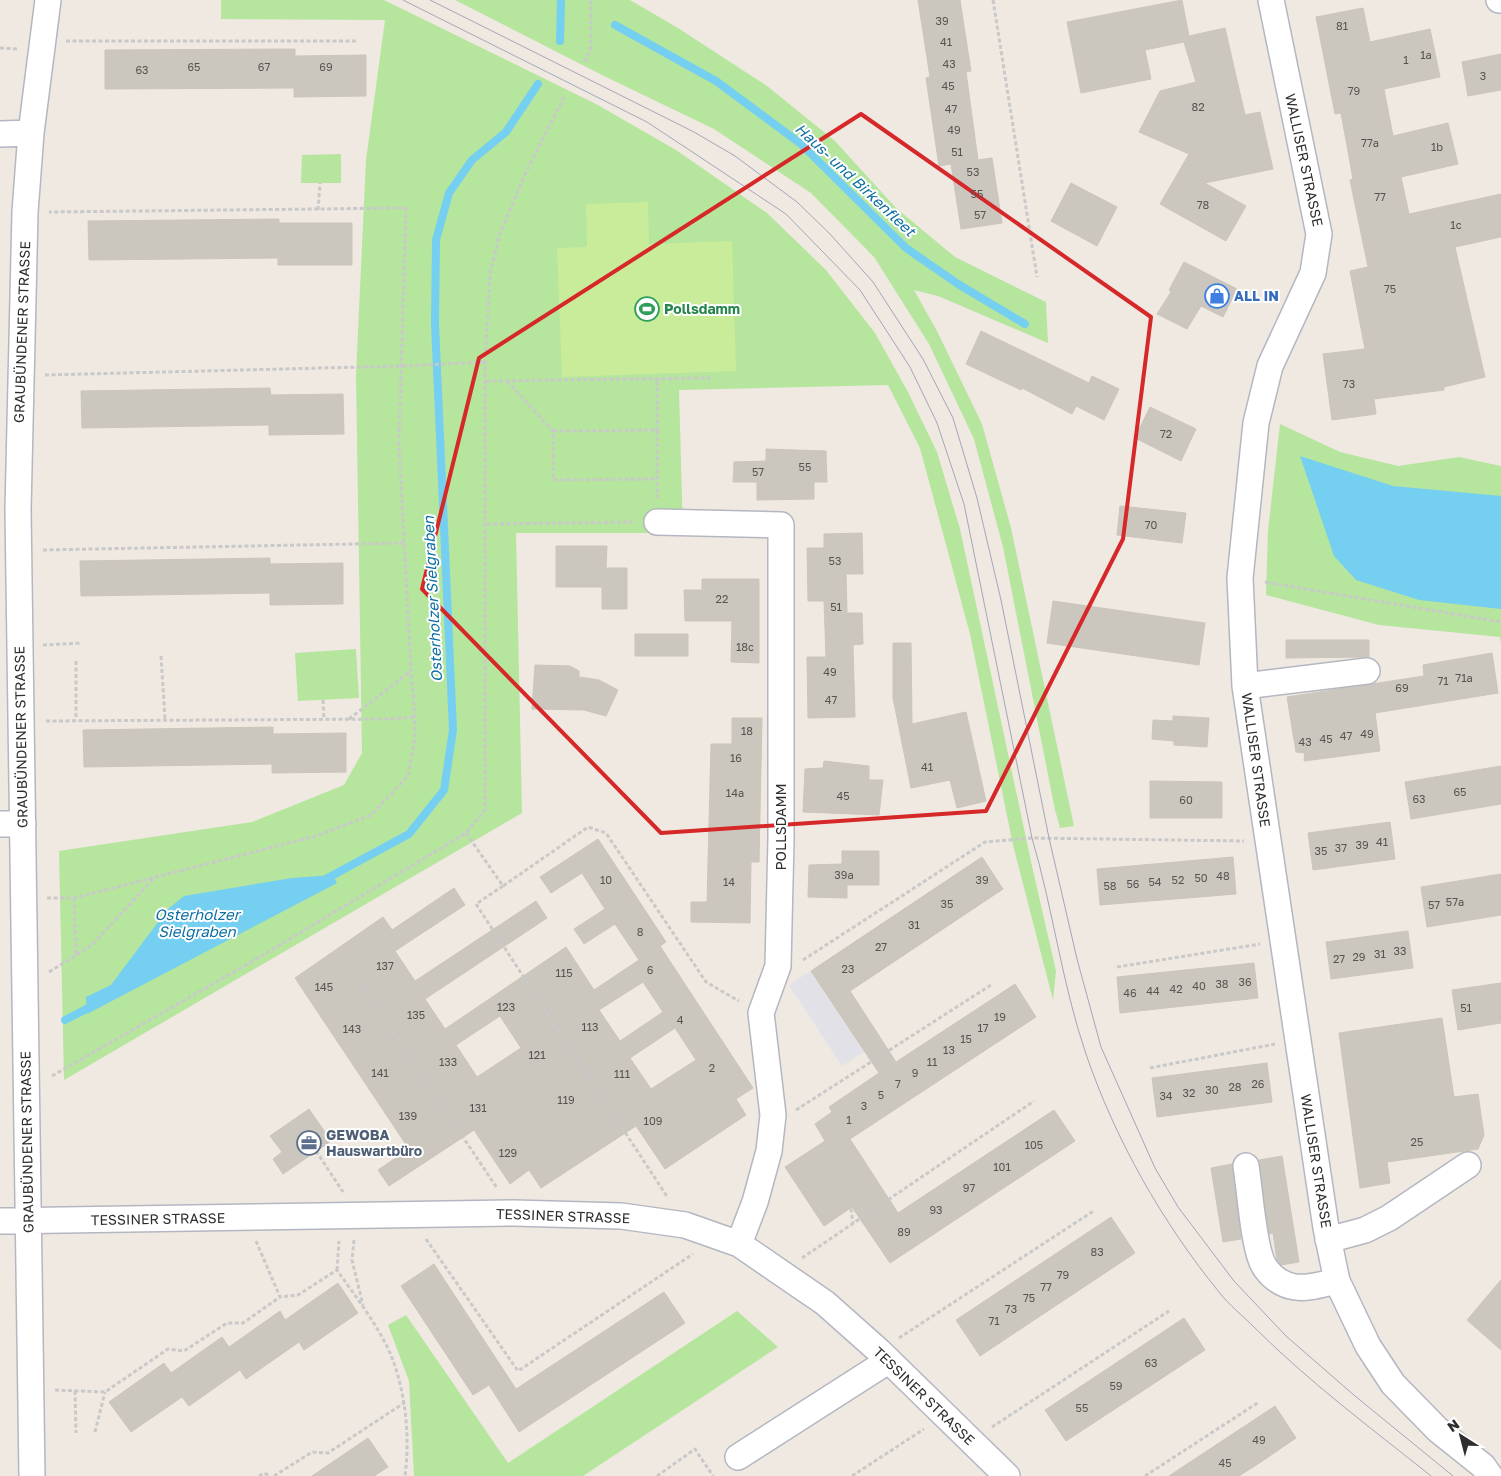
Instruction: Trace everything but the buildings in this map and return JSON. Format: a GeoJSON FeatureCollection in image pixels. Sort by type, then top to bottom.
{"type":"FeatureCollection","features":[{"type":"Feature","properties":{"kind":"street","name":"GRAUBÜNDENER STRASSE"},"geometry":{"type":"LineString","coordinates":[[32,1476],[24,898],[12,824],[21,723],[17,549],[20,375],[26,212],[31,133],[48,0]]}},
{"type":"Feature","properties":{"kind":"street","name":"WALLISER STRASSE"},"geometry":{"type":"LineString","coordinates":[[1270,0],[1319,234],[1313,273],[1270,366],[1256,422],[1240,578],[1246,686],[1267,841],[1328,1240],[1337,1281],[1368,1346],[1393,1384],[1438,1430],[1483,1466],[1490,1476]]}},
{"type":"Feature","properties":{"kind":"street"},"geometry":{"type":"LineString","coordinates":[[0,134],[31,133]]}},
{"type":"Feature","properties":{"kind":"street","name":"POLLSDAMM"},"geometry":{"type":"LineString","coordinates":[[657,522],[781,525],[781,839],[778,966],[761,1014],[773,1115],[769,1151],[755,1202],[730,1240]]}},
{"type":"Feature","properties":{"kind":"street"},"geometry":{"type":"LineString","coordinates":[[1246,686],[1367,671]]}},
{"type":"Feature","properties":{"kind":"street"},"geometry":{"type":"LineString","coordinates":[[1328,1240],[1365,1230],[1389,1218],[1468,1165]]}},
{"type":"Feature","properties":{"kind":"street"},"geometry":{"type":"LineString","coordinates":[[1246,1166],[1259,1253],[1268,1272],[1280,1281],[1295,1287],[1337,1281]]}},
{"type":"Feature","properties":{"kind":"street","name":"TESSINER STRASSE"},"geometry":{"type":"LineString","coordinates":[[0,1221],[514,1213],[621,1216],[686,1225],[730,1240],[781,1272],[825,1303],[883,1356],[1007,1476]]}},
{"type":"Feature","properties":{"kind":"street"},"geometry":{"type":"LineString","coordinates":[[738,1457],[883,1356]]}},
{"type":"Feature","properties":{"kind":"path"},"geometry":{"type":"LineString","coordinates":[[585,62],[591,47],[592,0]]}},
{"type":"Feature","properties":{"kind":"path"},"geometry":{"type":"LineString","coordinates":[[994,0],[1037,277]]}},
{"type":"Feature","properties":{"kind":"path"},"geometry":{"type":"LineString","coordinates":[[43,41],[358,41]]}},
{"type":"Feature","properties":{"kind":"path"},"geometry":{"type":"LineString","coordinates":[[26,1091],[263,955],[466,833],[485,810],[487,524],[485,362],[490,274],[500,233],[527,170],[564,97]]}},
{"type":"Feature","properties":{"kind":"path"},"geometry":{"type":"LineString","coordinates":[[318,210],[320,183]]}},
{"type":"Feature","properties":{"kind":"path"},"geometry":{"type":"LineString","coordinates":[[24,898],[74,898],[316,836],[371,815],[408,776],[415,737],[399,443],[406,208],[26,212]]}},
{"type":"Feature","properties":{"kind":"path"},"geometry":{"type":"LineString","coordinates":[[20,375],[422,366],[485,362]]}},
{"type":"Feature","properties":{"kind":"path"},"geometry":{"type":"LineString","coordinates":[[486,381],[657,381],[710,378]]}},
{"type":"Feature","properties":{"kind":"path"},"geometry":{"type":"LineString","coordinates":[[507,381],[553,430],[553,480],[657,479]]}},
{"type":"Feature","properties":{"kind":"path"},"geometry":{"type":"LineString","coordinates":[[487,524],[657,522],[657,381]]}},
{"type":"Feature","properties":{"kind":"path"},"geometry":{"type":"LineString","coordinates":[[553,430],[657,430]]}},
{"type":"Feature","properties":{"kind":"path"},"geometry":{"type":"LineString","coordinates":[[17,549],[404,543]]}},
{"type":"Feature","properties":{"kind":"path"},"geometry":{"type":"LineString","coordinates":[[1240,578],[1501,622]]}},
{"type":"Feature","properties":{"kind":"path"},"geometry":{"type":"LineString","coordinates":[[19,646],[82,643]]}},
{"type":"Feature","properties":{"kind":"path"},"geometry":{"type":"LineString","coordinates":[[160,656],[164,719]]}},
{"type":"Feature","properties":{"kind":"path"},"geometry":{"type":"LineString","coordinates":[[76,661],[76,719]]}},
{"type":"Feature","properties":{"kind":"path"},"geometry":{"type":"LineString","coordinates":[[349,719],[411,671]]}},
{"type":"Feature","properties":{"kind":"path"},"geometry":{"type":"LineString","coordinates":[[323,700],[324,719]]}},
{"type":"Feature","properties":{"kind":"path"},"geometry":{"type":"LineString","coordinates":[[21,723],[76,719],[349,719],[415,717]]}},
{"type":"Feature","properties":{"kind":"path"},"geometry":{"type":"LineString","coordinates":[[686,1225],[476,904],[588,827],[606,833],[706,982],[761,1014]]}},
{"type":"Feature","properties":{"kind":"path"},"geometry":{"type":"LineString","coordinates":[[466,833],[503,886]]}},
{"type":"Feature","properties":{"kind":"path"},"geometry":{"type":"LineString","coordinates":[[778,966],[796,964],[985,842],[1032,838],[1267,841]]}},
{"type":"Feature","properties":{"kind":"path"},"geometry":{"type":"LineString","coordinates":[[26,987],[92,945],[156,876]]}},
{"type":"Feature","properties":{"kind":"path"},"geometry":{"type":"LineString","coordinates":[[74,898],[76,955]]}},
{"type":"Feature","properties":{"kind":"path"},"geometry":{"type":"LineString","coordinates":[[1117,967],[1283,941]]}},
{"type":"Feature","properties":{"kind":"path"},"geometry":{"type":"LineString","coordinates":[[346,962],[514,1213]]}},
{"type":"Feature","properties":{"kind":"path"},"geometry":{"type":"LineString","coordinates":[[773,1115],[791,1113],[991,984]]}},
{"type":"Feature","properties":{"kind":"path"},"geometry":{"type":"LineString","coordinates":[[1150,1068],[1297,1040]]}},
{"type":"Feature","properties":{"kind":"path"},"geometry":{"type":"LineString","coordinates":[[781,1272],[1034,1101]]}},
{"type":"Feature","properties":{"kind":"path"},"geometry":{"type":"LineString","coordinates":[[316,1151],[350,1216],[353,1243],[352,1260],[364,1308]]}},
{"type":"Feature","properties":{"kind":"path"},"geometry":{"type":"LineString","coordinates":[[850,1202],[853,1223]]}},
{"type":"Feature","properties":{"kind":"path"},"geometry":{"type":"LineString","coordinates":[[883,1356],[1095,1210]]}},
{"type":"Feature","properties":{"kind":"path"},"geometry":{"type":"LineString","coordinates":[[31,1390],[105,1392],[168,1349],[184,1351],[227,1323],[243,1323],[280,1297],[298,1295],[337,1270],[350,1216]]}},
{"type":"Feature","properties":{"kind":"path"},"geometry":{"type":"LineString","coordinates":[[410,1216],[518,1371],[730,1240]]}},
{"type":"Feature","properties":{"kind":"path"},"geometry":{"type":"LineString","coordinates":[[246,1218],[280,1297]]}},
{"type":"Feature","properties":{"kind":"path"},"geometry":{"type":"LineString","coordinates":[[337,1270],[364,1308],[392,1358],[404,1403],[408,1452],[405,1476]]}},
{"type":"Feature","properties":{"kind":"path"},"geometry":{"type":"LineString","coordinates":[[971,1441],[1168,1311]]}},
{"type":"Feature","properties":{"kind":"path"},"geometry":{"type":"LineString","coordinates":[[75,1391],[76,1433]]}},
{"type":"Feature","properties":{"kind":"path"},"geometry":{"type":"LineString","coordinates":[[95,1432],[105,1392]]}},
{"type":"Feature","properties":{"kind":"path"},"geometry":{"type":"LineString","coordinates":[[1145,1476],[1259,1402]]}},
{"type":"Feature","properties":{"kind":"path"},"geometry":{"type":"LineString","coordinates":[[259,1476],[264,1473],[272,1476],[312,1452],[328,1453],[404,1403]]}},
{"type":"Feature","properties":{"kind":"path"},"geometry":{"type":"LineString","coordinates":[[852,1476],[945,1415]]}},
{"type":"Feature","properties":{"kind":"path"},"geometry":{"type":"LineString","coordinates":[[657,1476],[656,1474],[695,1449],[713,1476]]}},
{"type":"Feature","properties":{"kind":"highlighted area"},"geometry":{"type":"Polygon","coordinates":[[[861,114],[1151,317],[1123,539],[986,811],[661,833],[422,589],[479,358],[861,114]]]}},
{"type":"Feature","properties":{"kind":"shaded area"},"geometry":{"type":"Polygon","coordinates":[[[829,959],[882,1040],[842,1066],[789,985],[829,959]]]}},
{"type":"Feature","properties":{"kind":"green space"},"geometry":{"type":"Polygon","coordinates":[[[221,0],[384,0],[596,104],[676,150],[767,213],[826,270],[875,333],[908,392],[937,452],[960,529],[1056,971],[1053,1000],[1013,845],[970,634],[920,448],[888,385],[679,390],[683,533],[516,533],[522,813],[64,1080],[59,851],[252,822],[344,785],[362,753],[356,375],[366,160],[385,20],[221,19],[221,0]]]}},
{"type":"Feature","properties":{"kind":"green space"},"geometry":{"type":"Polygon","coordinates":[[[455,0],[630,0],[678,28],[767,86],[835,141],[896,208],[955,257],[1046,302],[1048,343],[938,296],[914,290],[937,331],[982,424],[1011,528],[1074,826],[1060,828],[1055,810],[1003,547],[974,439],[929,344],[874,257],[811,193],[714,129],[606,77],[455,0]]]}},
{"type":"Feature","properties":{"kind":"green space"},"geometry":{"type":"Polygon","coordinates":[[[341,154],[341,183],[301,183],[302,155],[341,154]]]}},
{"type":"Feature","properties":{"kind":"green space","name":"Pollsdamm"},"geometry":{"type":"Polygon","coordinates":[[[648,202],[649,244],[732,241],[736,371],[562,377],[557,248],[587,247],[586,204],[648,202]]]}},
{"type":"Feature","properties":{"kind":"green space"},"geometry":{"type":"Polygon","coordinates":[[[1280,424],[1340,452],[1398,466],[1459,457],[1501,466],[1501,644],[1500,637],[1379,625],[1266,595],[1268,531],[1280,424]]]}},
{"type":"Feature","properties":{"kind":"green space"},"geometry":{"type":"Polygon","coordinates":[[[356,649],[359,698],[298,701],[295,653],[356,649]]]}},
{"type":"Feature","properties":{"kind":"green space"},"geometry":{"type":"Polygon","coordinates":[[[737,1311],[778,1347],[583,1476],[414,1476],[409,1381],[388,1325],[406,1315],[508,1463],[737,1311]]]}},
{"type":"Feature","properties":{"kind":"water"},"geometry":{"type":"Polygon","coordinates":[[[1300,456],[1393,486],[1501,496],[1501,609],[1419,600],[1356,580],[1334,556],[1300,456]]]}},
{"type":"Feature","properties":{"kind":"water","name":"Osterholzer Sielgraben"},"geometry":{"type":"Polygon","coordinates":[[[333,875],[337,883],[87,1014],[86,997],[111,985],[167,910],[184,896],[292,878],[333,875]]]}},
{"type":"Feature","properties":{"kind":"waterway","name":"Osterholzer Sielgraben"},"geometry":{"type":"LineString","coordinates":[[560,41],[561,0]]}},
{"type":"Feature","properties":{"kind":"waterway","name":"Haus- und Birkenfleet"},"geometry":{"type":"LineString","coordinates":[[615,25],[716,81],[801,144],[906,248],[958,284],[1025,324]]}},
{"type":"Feature","properties":{"kind":"waterway","name":"Osterholzer Sielgraben"},"geometry":{"type":"LineString","coordinates":[[324,880],[409,834],[444,790],[453,730],[435,324],[436,240],[449,193],[472,160],[506,132],[538,84]]}},
{"type":"Feature","properties":{"kind":"waterway","name":"Osterholzer Sielgraben"},"geometry":{"type":"LineString","coordinates":[[65,1020],[94,1005]]}},
{"type":"Feature","properties":{"kind":"tram line"},"geometry":{"type":"LineString","coordinates":[[403,0],[647,122],[786,214],[860,290],[910,367],[937,423],[964,504],[1032,838],[1070,1001],[1086,1054],[1111,1117],[1142,1179],[1178,1237],[1227,1301],[1319,1386],[1431,1476]]}},
{"type":"Feature","properties":{"kind":"tram line"},"geometry":{"type":"LineString","coordinates":[[430,0],[694,132],[735,156],[797,202],[830,234],[873,282],[923,359],[953,418],[977,498],[1001,600],[1049,838],[1077,959],[1101,1047],[1155,1168],[1178,1207],[1234,1281],[1286,1336],[1355,1396],[1453,1476]]}},
{"type":"Feature","properties":{"kind":"place","name":"ALL IN"},"geometry":{"type":"Point","coordinates":[1217,296]}},
{"type":"Feature","properties":{"kind":"place","name":"Pollsdamm"},"geometry":{"type":"Point","coordinates":[647,309]}},
{"type":"Feature","properties":{"kind":"place","name":"GEWOBA Hauswartbüro"},"geometry":{"type":"Point","coordinates":[309,1143]}}]}
